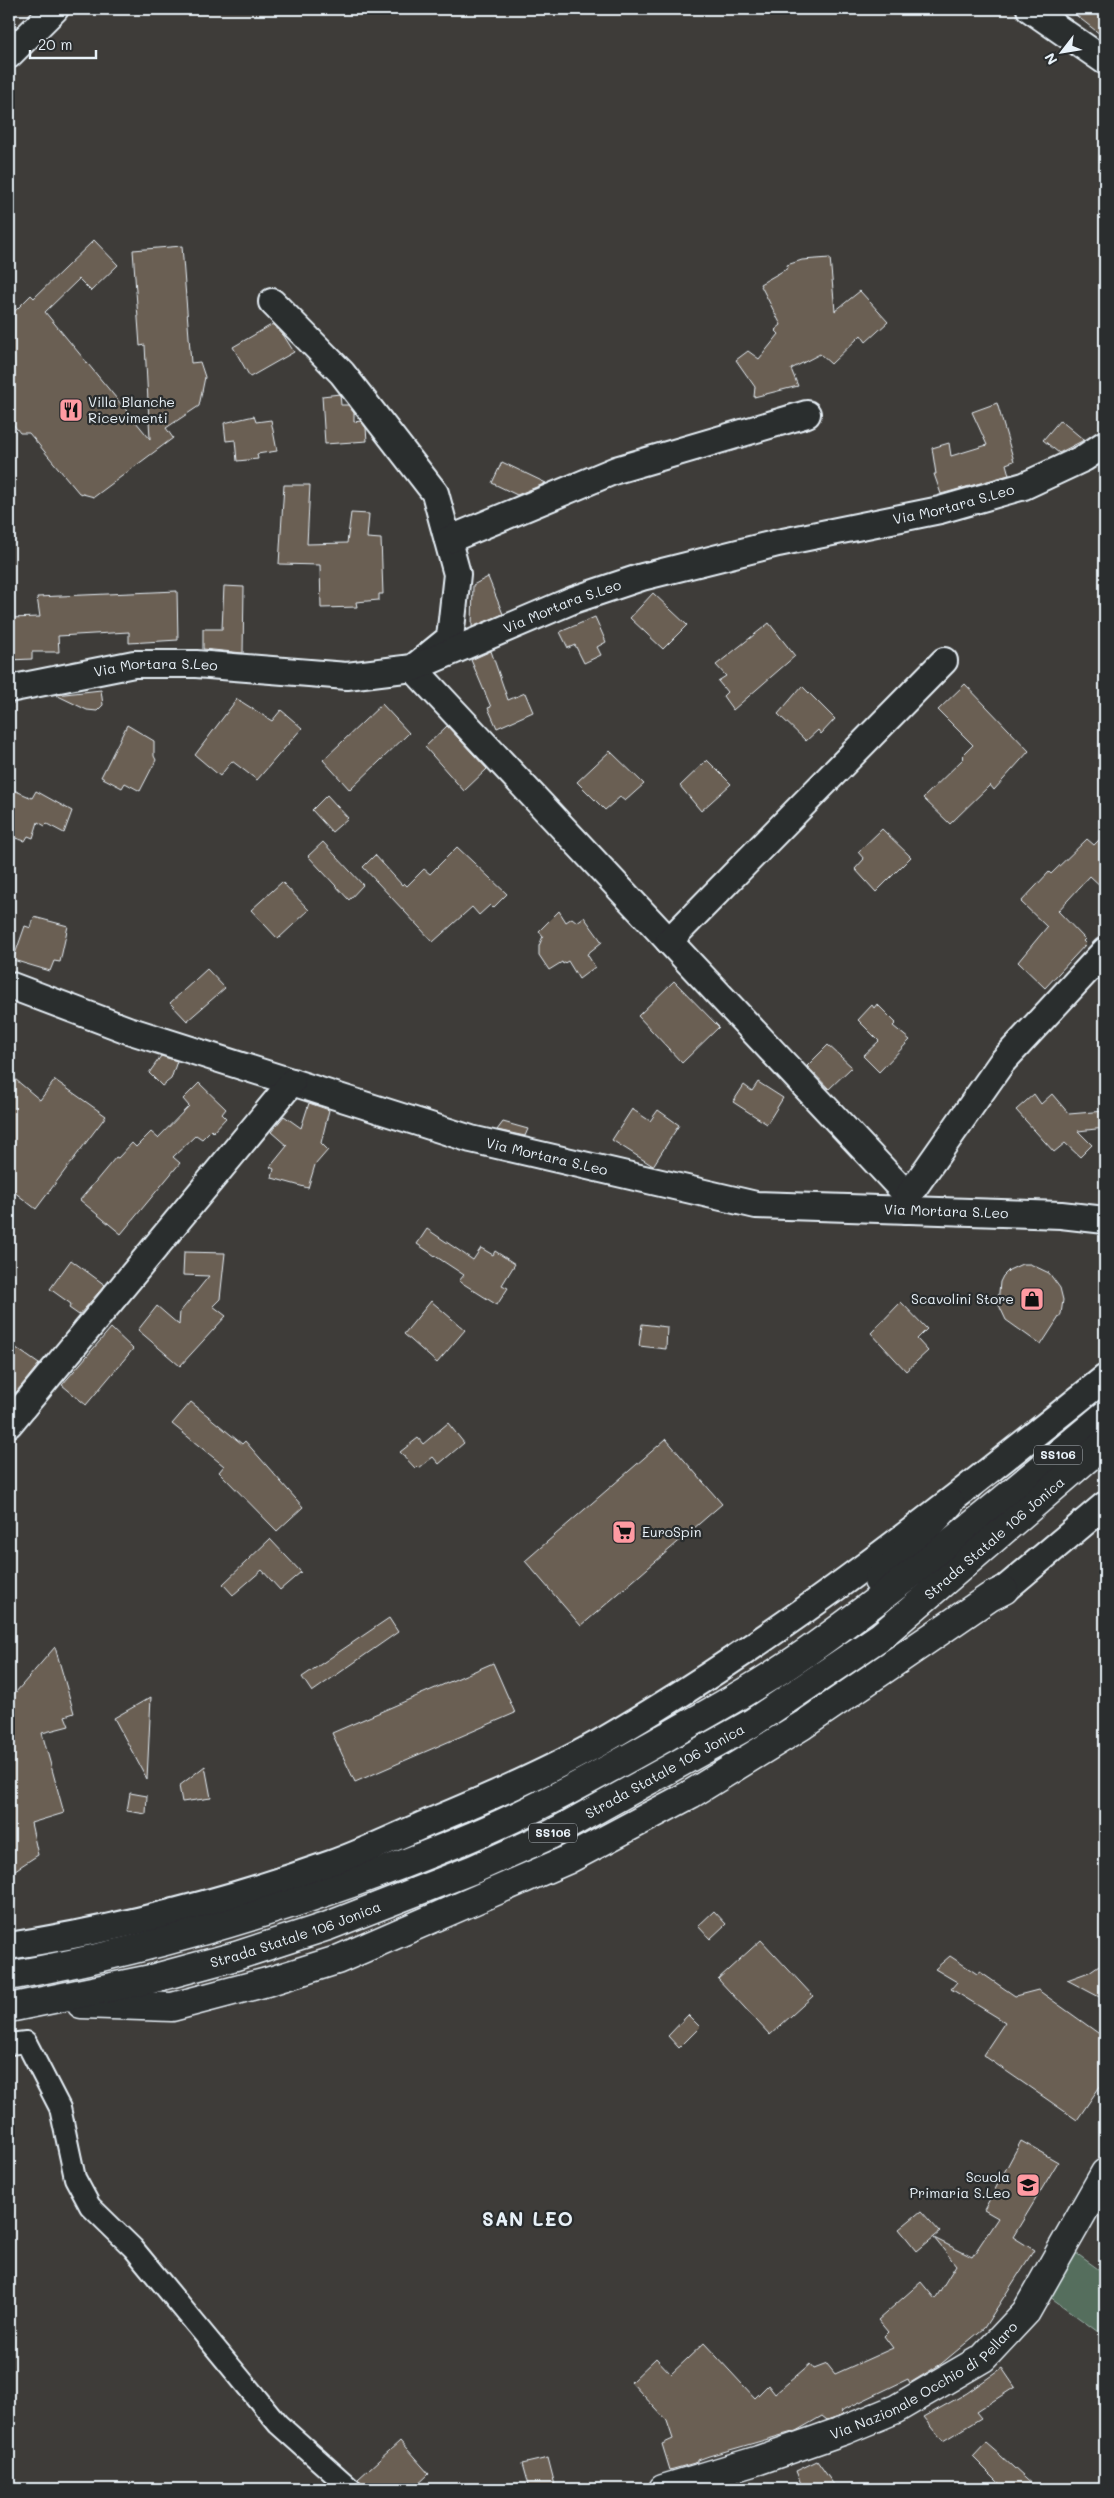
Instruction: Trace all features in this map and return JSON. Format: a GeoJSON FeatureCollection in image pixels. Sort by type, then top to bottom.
{"type":"FeatureCollection","features":[{"type":"Feature","properties":{"kind":"main road","name":"Strada Statale 106 Jonica"},"geometry":{"type":"LineString","coordinates":[[9,1976],[142,1948],[228,1924],[318,1894],[460,1842],[537,1807],[738,1697],[820,1643],[1010,1495],[1105,1416]]}},
{"type":"Feature","properties":{"kind":"main road","name":"Strada Statale 106 Jonica"},"geometry":{"type":"LineString","coordinates":[[9,2008],[53,2001],[198,1966],[328,1926],[474,1869],[585,1817],[752,1723],[881,1636],[1105,1443]]}},
{"type":"Feature","properties":{"kind":"main road"},"geometry":{"type":"LineString","coordinates":[[820,1643],[950,1503]]}},
{"type":"Feature","properties":{"kind":"main road"},"geometry":{"type":"LineString","coordinates":[[53,2001],[101,2006],[172,2007],[267,1982],[337,1960],[567,1860],[691,1794],[803,1725],[990,1597],[1004,1590]]}},
{"type":"Feature","properties":{"kind":"main road","name":"Via Nazionale Occhio di Pellaro"},"geometry":{"type":"LineString","coordinates":[[663,2489],[759,2460],[854,2427],[896,2409],[983,2358],[1026,2312],[1105,2173]]}},
{"type":"Feature","properties":{"kind":"street"},"geometry":{"type":"LineString","coordinates":[[9,55],[55,9]]}},
{"type":"Feature","properties":{"kind":"street"},"geometry":{"type":"LineString","coordinates":[[1030,9],[1105,61]]}},
{"type":"Feature","properties":{"kind":"street"},"geometry":{"type":"LineString","coordinates":[[272,302],[342,374],[435,493],[457,574],[450,638],[413,668],[669,941],[908,1203],[1002,1062],[1105,951]]}},
{"type":"Feature","properties":{"kind":"street"},"geometry":{"type":"LineString","coordinates":[[448,540],[616,470],[807,414]]}},
{"type":"Feature","properties":{"kind":"street","name":"Via Mortara S.Leo"},"geometry":{"type":"LineString","coordinates":[[9,689],[134,664],[196,664],[347,676],[413,668],[573,600],[642,577],[778,543],[949,508],[1024,486],[1084,458],[1105,444]]}},
{"type":"Feature","properties":{"kind":"street"},"geometry":{"type":"LineString","coordinates":[[669,941],[944,661]]}},
{"type":"Feature","properties":{"kind":"street","name":"Via Mortara S.Leo"},"geometry":{"type":"LineString","coordinates":[[9,985],[128,1030],[471,1139],[756,1205],[908,1203],[1105,1220]]}},
{"type":"Feature","properties":{"kind":"street"},"geometry":{"type":"LineString","coordinates":[[9,1424],[292,1082]]}},
{"type":"Feature","properties":{"kind":"street"},"geometry":{"type":"LineString","coordinates":[[9,1946],[66,1937],[168,1914],[332,1863],[529,1779],[598,1744],[664,1704],[801,1613],[950,1503],[1105,1378]]}},
{"type":"Feature","properties":{"kind":"street"},"geometry":{"type":"LineString","coordinates":[[1004,1590],[1105,1505]]}},
{"type":"Feature","properties":{"kind":"street"},"geometry":{"type":"LineString","coordinates":[[9,2044],[26,2042],[60,2108],[75,2178],[90,2206],[133,2248],[278,2424],[351,2489]]}},
{"type":"Feature","properties":{"kind":"green space"},"geometry":{"type":"Polygon","coordinates":[[[1076,2253],[1105,2274],[1105,2337],[1046,2294],[1076,2253]]]}},
{"type":"Feature","properties":{"kind":"building"},"geometry":{"type":"Polygon","coordinates":[[[1068,9],[1105,9],[1105,38],[1068,9]]]}},
{"type":"Feature","properties":{"kind":"building"},"geometry":{"type":"Polygon","coordinates":[[[94,240],[118,265],[91,291],[79,279],[45,312],[150,439],[145,345],[140,346],[133,250],[182,246],[191,363],[200,362],[205,377],[199,406],[166,428],[173,438],[94,497],[79,493],[29,433],[20,433],[9,419],[9,317],[31,295],[34,298],[94,240]]]}},
{"type":"Feature","properties":{"kind":"building"},"geometry":{"type":"Polygon","coordinates":[[[830,258],[835,311],[860,291],[888,322],[866,342],[861,335],[831,364],[820,354],[791,369],[798,386],[754,397],[755,387],[736,360],[748,351],[759,359],[779,334],[775,330],[781,325],[760,284],[788,268],[787,265],[802,260],[830,258]]]}},
{"type":"Feature","properties":{"kind":"building"},"geometry":{"type":"Polygon","coordinates":[[[273,324],[284,336],[294,352],[250,377],[233,347],[273,324]]]}},
{"type":"Feature","properties":{"kind":"building"},"geometry":{"type":"Polygon","coordinates":[[[340,394],[341,405],[348,405],[354,413],[354,422],[361,421],[366,428],[367,441],[325,444],[322,396],[340,394]]]}},
{"type":"Feature","properties":{"kind":"building"},"geometry":{"type":"Polygon","coordinates":[[[997,403],[1014,461],[1006,464],[1009,475],[941,494],[934,474],[936,474],[932,448],[949,443],[951,456],[987,445],[972,412],[997,403]]]}},
{"type":"Feature","properties":{"kind":"building"},"geometry":{"type":"Polygon","coordinates":[[[254,416],[256,422],[271,420],[277,451],[257,454],[258,459],[237,461],[235,440],[226,441],[224,423],[254,416]]]}},
{"type":"Feature","properties":{"kind":"building"},"geometry":{"type":"Polygon","coordinates":[[[1060,420],[1084,440],[1059,453],[1043,440],[1060,420]]]}},
{"type":"Feature","properties":{"kind":"building"},"geometry":{"type":"Polygon","coordinates":[[[502,462],[546,483],[517,495],[492,483],[502,462]]]}},
{"type":"Feature","properties":{"kind":"building"},"geometry":{"type":"Polygon","coordinates":[[[284,485],[310,485],[307,544],[347,543],[351,513],[369,514],[367,538],[381,539],[383,594],[379,594],[379,600],[356,602],[357,607],[321,608],[320,565],[279,564],[284,485]]]}},
{"type":"Feature","properties":{"kind":"building"},"geometry":{"type":"Polygon","coordinates":[[[488,577],[503,614],[472,627],[473,585],[488,577]]]}},
{"type":"Feature","properties":{"kind":"building"},"geometry":{"type":"Polygon","coordinates":[[[224,586],[244,587],[243,653],[203,649],[203,629],[222,629],[224,586]]]}},
{"type":"Feature","properties":{"kind":"building"},"geometry":{"type":"Polygon","coordinates":[[[177,591],[178,640],[129,643],[129,632],[58,636],[59,652],[32,652],[32,659],[9,660],[9,618],[40,617],[37,597],[177,591]]]}},
{"type":"Feature","properties":{"kind":"building"},"geometry":{"type":"Polygon","coordinates":[[[653,593],[687,625],[663,649],[630,618],[653,593]]]}},
{"type":"Feature","properties":{"kind":"building"},"geometry":{"type":"Polygon","coordinates":[[[595,617],[606,642],[597,647],[601,655],[584,663],[575,645],[568,648],[560,632],[595,617]]]}},
{"type":"Feature","properties":{"kind":"building"},"geometry":{"type":"Polygon","coordinates":[[[769,623],[795,656],[733,710],[723,696],[727,692],[718,681],[726,676],[716,665],[769,623]]]}},
{"type":"Feature","properties":{"kind":"building"},"geometry":{"type":"Polygon","coordinates":[[[491,651],[508,700],[525,693],[533,712],[497,728],[488,708],[491,707],[471,660],[491,651]]]}},
{"type":"Feature","properties":{"kind":"building"},"geometry":{"type":"Polygon","coordinates":[[[965,684],[1029,751],[994,790],[990,785],[950,824],[923,798],[964,758],[962,756],[973,745],[938,710],[965,684]]]}},
{"type":"Feature","properties":{"kind":"building"},"geometry":{"type":"Polygon","coordinates":[[[802,686],[835,719],[821,734],[818,730],[806,741],[778,714],[802,686]]]}},
{"type":"Feature","properties":{"kind":"building"},"geometry":{"type":"Polygon","coordinates":[[[101,690],[103,705],[97,711],[87,710],[56,695],[101,690]]]}},
{"type":"Feature","properties":{"kind":"building"},"geometry":{"type":"Polygon","coordinates":[[[237,699],[272,721],[281,710],[302,728],[257,780],[232,761],[220,776],[195,755],[237,699]]]}},
{"type":"Feature","properties":{"kind":"building"},"geometry":{"type":"Polygon","coordinates":[[[382,704],[409,733],[350,790],[323,760],[382,704]]]}},
{"type":"Feature","properties":{"kind":"building"},"geometry":{"type":"Polygon","coordinates":[[[127,725],[154,741],[154,756],[156,760],[140,791],[125,783],[122,788],[101,777],[127,725]]]}},
{"type":"Feature","properties":{"kind":"building"},"geometry":{"type":"Polygon","coordinates":[[[447,726],[487,769],[464,791],[425,747],[447,726]]]}},
{"type":"Feature","properties":{"kind":"building"},"geometry":{"type":"Polygon","coordinates":[[[610,751],[644,784],[625,801],[620,797],[605,810],[577,782],[610,751]]]}},
{"type":"Feature","properties":{"kind":"building"},"geometry":{"type":"Polygon","coordinates":[[[707,760],[731,784],[701,811],[680,786],[707,760]]]}},
{"type":"Feature","properties":{"kind":"building"},"geometry":{"type":"Polygon","coordinates":[[[9,788],[32,798],[36,791],[72,811],[64,833],[47,824],[45,826],[38,822],[33,838],[28,836],[25,841],[9,836],[9,788]]]}},
{"type":"Feature","properties":{"kind":"building"},"geometry":{"type":"Polygon","coordinates":[[[327,795],[348,818],[332,832],[312,810],[327,795]]]}},
{"type":"Feature","properties":{"kind":"building"},"geometry":{"type":"Polygon","coordinates":[[[882,829],[911,857],[876,892],[855,869],[864,859],[858,852],[882,829]]]}},
{"type":"Feature","properties":{"kind":"building"},"geometry":{"type":"Polygon","coordinates":[[[1105,834],[1105,890],[1090,876],[1058,911],[1085,939],[1083,941],[1086,944],[1045,988],[1018,962],[1047,927],[1021,902],[1049,872],[1051,874],[1087,839],[1094,845],[1105,834]]]}},
{"type":"Feature","properties":{"kind":"building"},"geometry":{"type":"Polygon","coordinates":[[[323,842],[363,885],[349,900],[308,856],[323,842]]]}},
{"type":"Feature","properties":{"kind":"building"},"geometry":{"type":"Polygon","coordinates":[[[457,847],[507,894],[493,908],[490,905],[479,915],[472,907],[433,942],[363,867],[375,855],[402,885],[404,883],[407,886],[424,869],[430,874],[457,847]]]}},
{"type":"Feature","properties":{"kind":"building"},"geometry":{"type":"Polygon","coordinates":[[[282,882],[309,910],[278,939],[251,910],[282,882]]]}},
{"type":"Feature","properties":{"kind":"building"},"geometry":{"type":"Polygon","coordinates":[[[559,911],[566,922],[572,918],[577,922],[584,917],[602,942],[587,954],[595,967],[579,979],[568,961],[563,964],[562,962],[549,970],[539,955],[539,946],[543,936],[539,931],[559,911]]]}},
{"type":"Feature","properties":{"kind":"building"},"geometry":{"type":"Polygon","coordinates":[[[34,917],[68,926],[60,962],[54,961],[50,971],[13,960],[25,926],[31,928],[34,917]]]}},
{"type":"Feature","properties":{"kind":"building"},"geometry":{"type":"Polygon","coordinates":[[[207,969],[225,988],[187,1021],[170,1003],[207,969]]]}},
{"type":"Feature","properties":{"kind":"building"},"geometry":{"type":"Polygon","coordinates":[[[674,981],[719,1027],[682,1063],[638,1016],[674,981]]]}},
{"type":"Feature","properties":{"kind":"building"},"geometry":{"type":"Polygon","coordinates":[[[877,1004],[896,1023],[893,1026],[910,1040],[879,1072],[863,1056],[879,1041],[858,1020],[872,1005],[874,1008],[877,1004]]]}},
{"type":"Feature","properties":{"kind":"building"},"geometry":{"type":"Polygon","coordinates":[[[828,1045],[852,1067],[829,1089],[807,1066],[828,1045]]]}},
{"type":"Feature","properties":{"kind":"building"},"geometry":{"type":"Polygon","coordinates":[[[161,1056],[177,1061],[171,1079],[162,1086],[149,1073],[161,1056]]]}},
{"type":"Feature","properties":{"kind":"building"},"geometry":{"type":"Polygon","coordinates":[[[9,1074],[40,1100],[55,1080],[106,1116],[36,1209],[9,1188],[9,1074]]]}},
{"type":"Feature","properties":{"kind":"building"},"geometry":{"type":"Polygon","coordinates":[[[758,1082],[783,1098],[767,1124],[733,1102],[744,1085],[752,1091],[758,1082]]]}},
{"type":"Feature","properties":{"kind":"building"},"geometry":{"type":"Polygon","coordinates":[[[199,1083],[226,1109],[222,1114],[226,1118],[213,1132],[211,1130],[202,1139],[196,1135],[173,1157],[180,1163],[121,1234],[80,1200],[116,1157],[118,1158],[132,1143],[136,1147],[151,1132],[158,1138],[189,1106],[183,1099],[199,1083]]]}},
{"type":"Feature","properties":{"kind":"building"},"geometry":{"type":"Polygon","coordinates":[[[1034,1094],[1041,1104],[1052,1094],[1069,1114],[1105,1111],[1105,1128],[1078,1131],[1092,1145],[1080,1157],[1065,1143],[1054,1152],[1016,1110],[1034,1094]]]}},
{"type":"Feature","properties":{"kind":"building"},"geometry":{"type":"Polygon","coordinates":[[[309,1103],[329,1110],[321,1143],[328,1150],[315,1165],[308,1188],[272,1178],[274,1169],[270,1167],[287,1146],[271,1132],[284,1116],[301,1128],[309,1103]]]}},
{"type":"Feature","properties":{"kind":"building"},"geometry":{"type":"Polygon","coordinates":[[[632,1109],[650,1121],[658,1110],[679,1125],[653,1166],[612,1140],[632,1109]]]}},
{"type":"Feature","properties":{"kind":"building"},"geometry":{"type":"Polygon","coordinates":[[[503,1122],[528,1129],[525,1136],[497,1130],[503,1122]]]}},
{"type":"Feature","properties":{"kind":"building"},"geometry":{"type":"Polygon","coordinates":[[[427,1229],[473,1260],[481,1248],[493,1255],[495,1251],[515,1264],[502,1285],[508,1288],[497,1305],[459,1281],[464,1275],[417,1244],[427,1229]]]}},
{"type":"Feature","properties":{"kind":"building"},"geometry":{"type":"Polygon","coordinates":[[[184,1252],[225,1253],[220,1299],[213,1306],[226,1316],[180,1366],[138,1330],[157,1306],[179,1325],[180,1312],[209,1276],[183,1275],[184,1252]]]}},
{"type":"Feature","properties":{"kind":"building"},"geometry":{"type":"Polygon","coordinates":[[[71,1260],[105,1285],[79,1315],[69,1308],[71,1304],[50,1289],[71,1260]]]}},
{"type":"Feature","properties":{"kind":"building"},"geometry":{"type":"Polygon","coordinates":[[[1022,1264],[1030,1264],[1049,1273],[1060,1288],[1063,1300],[1061,1314],[1041,1345],[1006,1320],[998,1303],[1000,1282],[1003,1276],[1009,1270],[1022,1264]]]}},
{"type":"Feature","properties":{"kind":"building"},"geometry":{"type":"Polygon","coordinates":[[[431,1301],[465,1330],[437,1363],[404,1334],[431,1301]]]}},
{"type":"Feature","properties":{"kind":"building"},"geometry":{"type":"Polygon","coordinates":[[[901,1302],[927,1329],[917,1339],[928,1351],[906,1371],[871,1333],[901,1302]]]}},
{"type":"Feature","properties":{"kind":"building"},"geometry":{"type":"Polygon","coordinates":[[[642,1324],[667,1327],[666,1349],[639,1346],[642,1324]]]}},
{"type":"Feature","properties":{"kind":"building"},"geometry":{"type":"Polygon","coordinates":[[[111,1328],[133,1349],[86,1405],[62,1385],[111,1328]]]}},
{"type":"Feature","properties":{"kind":"building"},"geometry":{"type":"Polygon","coordinates":[[[9,1343],[39,1364],[9,1401],[9,1343]]]}},
{"type":"Feature","properties":{"kind":"building"},"geometry":{"type":"Polygon","coordinates":[[[191,1402],[242,1444],[245,1441],[303,1507],[277,1531],[219,1472],[224,1466],[172,1424],[191,1402]]]}},
{"type":"Feature","properties":{"kind":"building"},"geometry":{"type":"Polygon","coordinates":[[[448,1423],[464,1443],[439,1464],[433,1457],[419,1468],[417,1466],[415,1468],[400,1452],[418,1438],[423,1444],[448,1423]]]}},
{"type":"Feature","properties":{"kind":"building","name":"EuroSpin"},"geometry":{"type":"Polygon","coordinates":[[[666,1439],[722,1504],[581,1626],[525,1561],[666,1439]]]}},
{"type":"Feature","properties":{"kind":"building"},"geometry":{"type":"Polygon","coordinates":[[[270,1539],[301,1572],[280,1590],[262,1570],[233,1595],[223,1584],[270,1539]]]}},
{"type":"Feature","properties":{"kind":"building"},"geometry":{"type":"Polygon","coordinates":[[[389,1618],[398,1632],[312,1692],[302,1677],[389,1618]]]}},
{"type":"Feature","properties":{"kind":"building"},"geometry":{"type":"Polygon","coordinates":[[[55,1647],[74,1713],[65,1716],[69,1726],[42,1733],[64,1813],[31,1823],[38,1855],[9,1874],[9,1700],[55,1647]]]}},
{"type":"Feature","properties":{"kind":"building"},"geometry":{"type":"Polygon","coordinates":[[[493,1663],[515,1713],[355,1782],[332,1733],[493,1663]]]}},
{"type":"Feature","properties":{"kind":"building"},"geometry":{"type":"Polygon","coordinates":[[[151,1697],[147,1779],[114,1718],[151,1697]]]}},
{"type":"Feature","properties":{"kind":"building"},"geometry":{"type":"Polygon","coordinates":[[[205,1766],[211,1798],[182,1802],[179,1786],[205,1766]]]}},
{"type":"Feature","properties":{"kind":"building"},"geometry":{"type":"Polygon","coordinates":[[[130,1793],[147,1796],[146,1814],[127,1811],[130,1793]]]}},
{"type":"Feature","properties":{"kind":"building"},"geometry":{"type":"Polygon","coordinates":[[[714,1911],[726,1924],[710,1939],[698,1926],[714,1911]]]}},
{"type":"Feature","properties":{"kind":"building"},"geometry":{"type":"Polygon","coordinates":[[[761,1940],[813,1996],[770,2035],[718,1979],[761,1940]]]}},
{"type":"Feature","properties":{"kind":"building"},"geometry":{"type":"Polygon","coordinates":[[[950,1956],[977,1974],[980,1972],[1015,1996],[1038,1990],[1105,2038],[1105,2079],[1077,2120],[983,2055],[1005,2022],[951,1989],[957,1982],[935,1969],[950,1956]]]}},
{"type":"Feature","properties":{"kind":"building"},"geometry":{"type":"Polygon","coordinates":[[[1105,1961],[1105,2000],[1067,1980],[1089,1972],[1105,1961]]]}},
{"type":"Feature","properties":{"kind":"building"},"geometry":{"type":"Polygon","coordinates":[[[688,2015],[700,2027],[679,2048],[668,2036],[688,2015]]]}},
{"type":"Feature","properties":{"kind":"building"},"geometry":{"type":"Polygon","coordinates":[[[1021,2141],[1058,2162],[1013,2237],[1034,2250],[984,2328],[941,2364],[910,2383],[908,2379],[841,2411],[844,2414],[827,2420],[822,2416],[796,2431],[709,2456],[698,2460],[698,2462],[670,2470],[662,2444],[673,2439],[667,2421],[631,2382],[656,2358],[671,2374],[704,2343],[755,2398],[768,2385],[775,2394],[810,2364],[814,2369],[827,2364],[835,2374],[893,2348],[884,2336],[888,2332],[878,2320],[921,2282],[935,2299],[956,2265],[934,2238],[972,2257],[998,2218],[984,2210],[1021,2141]]]}},
{"type":"Feature","properties":{"kind":"building"},"geometry":{"type":"Polygon","coordinates":[[[921,2211],[940,2232],[917,2251],[899,2229],[921,2211]]]}},
{"type":"Feature","properties":{"kind":"building"},"geometry":{"type":"Polygon","coordinates":[[[1002,2368],[1015,2387],[976,2412],[981,2418],[943,2441],[924,2417],[967,2393],[1002,2368]]]}},
{"type":"Feature","properties":{"kind":"building"},"geometry":{"type":"Polygon","coordinates":[[[400,2441],[429,2474],[413,2489],[363,2489],[358,2479],[400,2441]]]}},
{"type":"Feature","properties":{"kind":"building"},"geometry":{"type":"Polygon","coordinates":[[[986,2443],[1037,2489],[1005,2489],[973,2457],[986,2443]]]}},
{"type":"Feature","properties":{"kind":"building"},"geometry":{"type":"Polygon","coordinates":[[[548,2458],[556,2489],[529,2489],[522,2464],[548,2458]]]}},
{"type":"Feature","properties":{"kind":"building"},"geometry":{"type":"Polygon","coordinates":[[[817,2461],[837,2489],[803,2489],[796,2471],[817,2461]]]}},
{"type":"Feature","properties":{"kind":"place","name":"Villa Blanche Ricevimenti"},"geometry":{"type":"Point","coordinates":[71,410]}},
{"type":"Feature","properties":{"kind":"place","name":"Scavolini Store"},"geometry":{"type":"Point","coordinates":[1032,1299]}},
{"type":"Feature","properties":{"kind":"place","name":"EuroSpin"},"geometry":{"type":"Point","coordinates":[624,1532]}},
{"type":"Feature","properties":{"kind":"place","name":"Scuola Primaria S.Leo"},"geometry":{"type":"Point","coordinates":[1028,2185]}},
{"type":"Feature","properties":{"kind":"district","name":"SAN LEO"},"geometry":{"type":"Point","coordinates":[528,2219]}}]}
